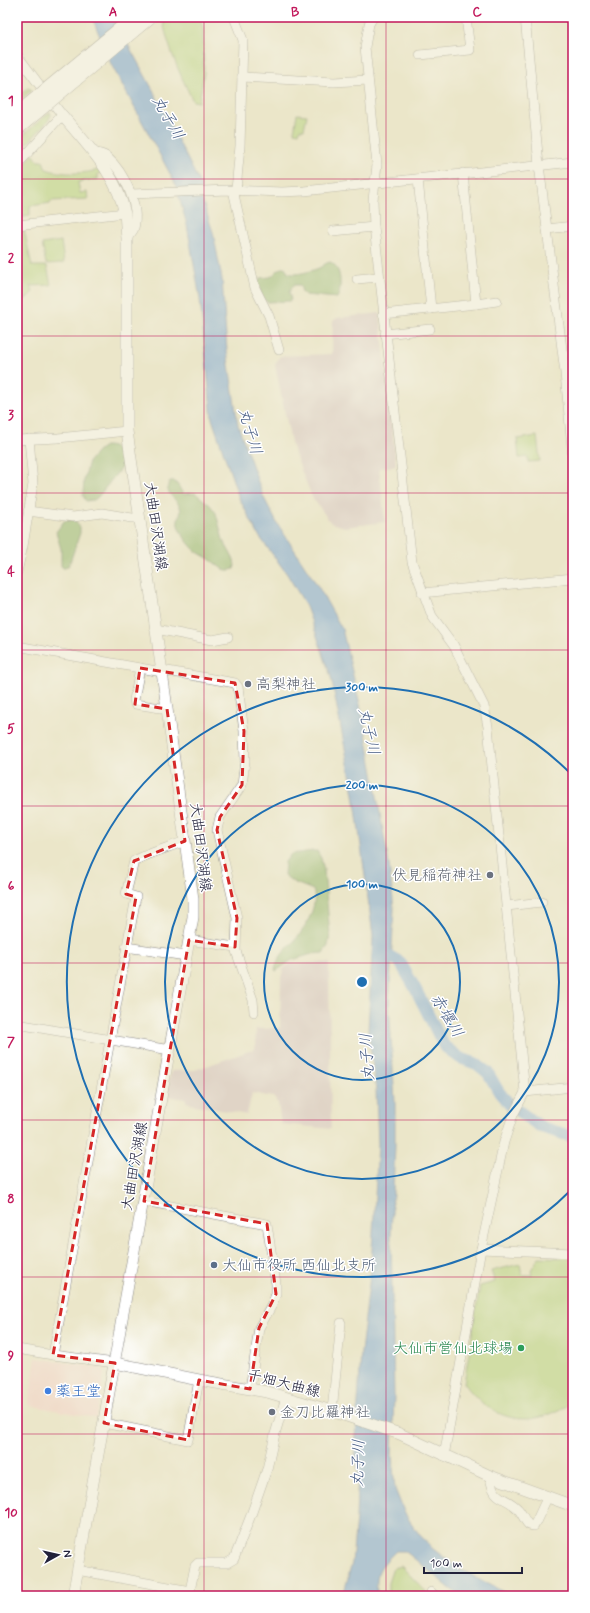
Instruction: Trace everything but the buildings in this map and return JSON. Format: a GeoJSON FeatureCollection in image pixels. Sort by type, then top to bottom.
{"type":"FeatureCollection","features":[{"type":"Feature","properties":{"kind":"highway"},"geometry":{"type":"LineString","coordinates":[[17,114],[134,17]]}},
{"type":"Feature","properties":{"kind":"highway"},"geometry":{"type":"LineString","coordinates":[[17,129],[150,17]]}},
{"type":"Feature","properties":{"kind":"main road","name":"大曲田沢湖線"},"geometry":{"type":"LineString","coordinates":[[62,115],[106,169],[116,185],[125,213],[127,238],[127,431],[193,899],[193,916],[189,940],[73,1596]]}},
{"type":"Feature","properties":{"kind":"main road","name":"千畑大曲線"},"geometry":{"type":"LineString","coordinates":[[115,1363],[267,1392],[332,1411],[400,1434],[444,1456],[490,1476],[573,1506]]}},
{"type":"Feature","properties":{"kind":"street"},"geometry":{"type":"LineString","coordinates":[[373,17],[368,28],[365,47],[377,165],[374,183],[374,227],[412,562],[422,593],[432,616],[454,646],[484,706],[488,727],[525,1092],[513,1115],[504,1142],[481,1249],[444,1456]]}},
{"type":"Feature","properties":{"kind":"street"},"geometry":{"type":"LineString","coordinates":[[420,55],[470,50],[466,17]]}},
{"type":"Feature","properties":{"kind":"street"},"geometry":{"type":"LineString","coordinates":[[525,17],[539,165],[573,458]]}},
{"type":"Feature","properties":{"kind":"street"},"geometry":{"type":"LineString","coordinates":[[236,18],[243,40],[240,146],[232,190],[255,288],[269,316],[279,350]]}},
{"type":"Feature","properties":{"kind":"street"},"geometry":{"type":"LineString","coordinates":[[17,55],[62,115],[17,165]]}},
{"type":"Feature","properties":{"kind":"street"},"geometry":{"type":"LineString","coordinates":[[242,77],[334,82],[368,80]]}},
{"type":"Feature","properties":{"kind":"street"},"geometry":{"type":"LineString","coordinates":[[93,152],[106,156],[123,176],[135,194],[135,221],[133,230],[127,238]]}},
{"type":"Feature","properties":{"kind":"street"},"geometry":{"type":"LineString","coordinates":[[135,194],[232,190],[282,192],[304,191],[573,162]]}},
{"type":"Feature","properties":{"kind":"street"},"geometry":{"type":"LineString","coordinates":[[462,173],[476,304]]}},
{"type":"Feature","properties":{"kind":"street"},"geometry":{"type":"LineString","coordinates":[[418,179],[431,309]]}},
{"type":"Feature","properties":{"kind":"street"},"geometry":{"type":"LineString","coordinates":[[17,225],[125,213]]}},
{"type":"Feature","properties":{"kind":"street"},"geometry":{"type":"LineString","coordinates":[[547,228],[573,226]]}},
{"type":"Feature","properties":{"kind":"street"},"geometry":{"type":"LineString","coordinates":[[333,231],[374,227]]}},
{"type":"Feature","properties":{"kind":"street"},"geometry":{"type":"LineString","coordinates":[[357,279],[379,277]]}},
{"type":"Feature","properties":{"kind":"street"},"geometry":{"type":"LineString","coordinates":[[383,314],[497,301]]}},
{"type":"Feature","properties":{"kind":"street"},"geometry":{"type":"LineString","coordinates":[[385,334],[430,329]]}},
{"type":"Feature","properties":{"kind":"street"},"geometry":{"type":"LineString","coordinates":[[17,440],[29,438],[58,438],[127,431]]}},
{"type":"Feature","properties":{"kind":"street"},"geometry":{"type":"LineString","coordinates":[[17,572],[23,546],[33,484],[29,438]]}},
{"type":"Feature","properties":{"kind":"street"},"geometry":{"type":"LineString","coordinates":[[28,511],[73,517],[102,513],[140,518]]}},
{"type":"Feature","properties":{"kind":"street"},"geometry":{"type":"LineString","coordinates":[[422,593],[573,578]]}},
{"type":"Feature","properties":{"kind":"street"},"geometry":{"type":"LineString","coordinates":[[156,629],[212,640],[228,637]]}},
{"type":"Feature","properties":{"kind":"street"},"geometry":{"type":"LineString","coordinates":[[17,646],[235,683],[238,687],[244,730],[245,761],[242,785],[220,817],[217,830],[237,918],[236,947],[253,1000],[254,1012]]}},
{"type":"Feature","properties":{"kind":"street"},"geometry":{"type":"LineString","coordinates":[[140,668],[134,700],[135,704],[167,709]]}},
{"type":"Feature","properties":{"kind":"street"},"geometry":{"type":"LineString","coordinates":[[52,1355],[136,897],[126,894],[134,861],[156,851],[170,848],[185,841]]}},
{"type":"Feature","properties":{"kind":"street"},"geometry":{"type":"LineString","coordinates":[[507,906],[542,902]]}},
{"type":"Feature","properties":{"kind":"street"},"geometry":{"type":"LineString","coordinates":[[189,940],[236,947]]}},
{"type":"Feature","properties":{"kind":"street"},"geometry":{"type":"LineString","coordinates":[[126,947],[186,956]]}},
{"type":"Feature","properties":{"kind":"street"},"geometry":{"type":"LineString","coordinates":[[17,1024],[170,1050]]}},
{"type":"Feature","properties":{"kind":"street"},"geometry":{"type":"LineString","coordinates":[[525,1092],[573,1087]]}},
{"type":"Feature","properties":{"kind":"street"},"geometry":{"type":"LineString","coordinates":[[144,1201],[267,1224],[276,1284],[276,1294],[259,1328],[250,1389]]}},
{"type":"Feature","properties":{"kind":"street"},"geometry":{"type":"LineString","coordinates":[[481,1249],[573,1253]]}},
{"type":"Feature","properties":{"kind":"street"},"geometry":{"type":"LineString","coordinates":[[332,1411],[341,1323]]}},
{"type":"Feature","properties":{"kind":"street"},"geometry":{"type":"LineString","coordinates":[[17,1349],[115,1363]]}},
{"type":"Feature","properties":{"kind":"street"},"geometry":{"type":"LineString","coordinates":[[104,1423],[188,1440],[199,1380]]}},
{"type":"Feature","properties":{"kind":"street"},"geometry":{"type":"LineString","coordinates":[[77,1570],[189,1593],[195,1566],[198,1563],[227,1563],[234,1559],[252,1515],[286,1397]]}},
{"type":"Feature","properties":{"kind":"street"},"geometry":{"type":"LineString","coordinates":[[490,1476],[495,1492],[499,1498],[516,1507],[529,1525],[532,1526],[535,1524],[548,1496]]}},
{"type":"Feature","properties":{"kind":"highlighted area"},"geometry":{"type":"Polygon","coordinates":[[[140,668],[235,683],[244,731],[242,785],[220,817],[217,830],[237,918],[235,947],[189,940],[144,1201],[267,1224],[276,1294],[259,1328],[250,1389],[199,1380],[188,1440],[104,1423],[115,1363],[53,1355],[136,897],[126,894],[134,861],[185,841],[167,709],[135,704],[140,668]]]}},
{"type":"Feature","properties":{"kind":"shaded area"},"geometry":{"type":"Polygon","coordinates":[[[380,313],[396,466],[379,468],[385,522],[345,527],[331,523],[312,497],[292,447],[275,365],[280,356],[332,354],[333,321],[337,318],[380,313]]]}},
{"type":"Feature","properties":{"kind":"shaded area"},"geometry":{"type":"Polygon","coordinates":[[[329,962],[331,1129],[281,1124],[278,1103],[273,1097],[252,1093],[247,1115],[190,1104],[186,1102],[186,1099],[166,1096],[171,1071],[195,1070],[255,1049],[256,1029],[280,1028],[281,978],[283,969],[290,964],[329,962]]]}},
{"type":"Feature","properties":{"kind":"shaded area"},"geometry":{"type":"Polygon","coordinates":[[[36,1358],[101,1368],[104,1374],[96,1418],[28,1405],[36,1358]]]}},
{"type":"Feature","properties":{"kind":"green space"},"geometry":{"type":"Polygon","coordinates":[[[169,17],[200,17],[203,29],[204,73],[199,102],[193,101],[179,72],[163,22],[169,17]]]}},
{"type":"Feature","properties":{"kind":"green space"},"geometry":{"type":"Polygon","coordinates":[[[28,88],[32,90],[17,102],[17,97],[28,88]]]}},
{"type":"Feature","properties":{"kind":"green space"},"geometry":{"type":"Polygon","coordinates":[[[50,112],[51,115],[48,121],[17,155],[17,140],[50,112]]]}},
{"type":"Feature","properties":{"kind":"green space"},"geometry":{"type":"Polygon","coordinates":[[[297,114],[307,115],[304,129],[300,129],[299,133],[294,132],[297,114]]]}},
{"type":"Feature","properties":{"kind":"green space"},"geometry":{"type":"Polygon","coordinates":[[[33,154],[38,161],[43,161],[46,169],[53,171],[74,173],[102,169],[103,172],[98,174],[98,179],[78,182],[80,193],[87,192],[88,199],[51,201],[51,203],[30,206],[30,216],[17,218],[17,173],[33,154]]]}},
{"type":"Feature","properties":{"kind":"green space"},"geometry":{"type":"Polygon","coordinates":[[[24,229],[32,266],[47,266],[51,285],[30,286],[33,292],[19,306],[17,304],[17,230],[24,229]]]}},
{"type":"Feature","properties":{"kind":"green space"},"geometry":{"type":"Polygon","coordinates":[[[61,241],[64,263],[46,264],[42,244],[61,241]]]}},
{"type":"Feature","properties":{"kind":"green space"},"geometry":{"type":"Polygon","coordinates":[[[330,262],[337,268],[340,278],[340,290],[337,298],[305,295],[302,292],[300,285],[294,285],[289,292],[290,301],[267,302],[262,298],[258,282],[260,278],[270,277],[278,270],[285,267],[288,273],[299,274],[319,268],[330,262]]]}},
{"type":"Feature","properties":{"kind":"green space"},"geometry":{"type":"Polygon","coordinates":[[[537,436],[540,461],[528,462],[528,457],[519,458],[517,439],[537,436]]]}},
{"type":"Feature","properties":{"kind":"green space"},"geometry":{"type":"Polygon","coordinates":[[[105,446],[113,447],[119,450],[125,463],[98,497],[94,500],[86,501],[83,496],[84,480],[89,461],[105,446]]]}},
{"type":"Feature","properties":{"kind":"green space"},"geometry":{"type":"Polygon","coordinates":[[[170,481],[174,481],[178,485],[183,494],[195,493],[210,505],[216,513],[223,540],[234,560],[234,569],[224,570],[191,546],[178,525],[181,510],[170,495],[168,485],[170,481]]]}},
{"type":"Feature","properties":{"kind":"green space"},"geometry":{"type":"Polygon","coordinates":[[[75,520],[80,527],[80,533],[69,565],[63,568],[61,566],[61,549],[56,532],[64,521],[75,520]]]}},
{"type":"Feature","properties":{"kind":"green space"},"geometry":{"type":"Polygon","coordinates":[[[317,851],[321,858],[324,870],[330,935],[328,946],[323,953],[312,954],[292,960],[276,971],[275,969],[279,959],[300,934],[306,924],[314,901],[313,890],[293,882],[284,875],[285,862],[291,854],[317,851]]]}},
{"type":"Feature","properties":{"kind":"green space","name":"大仙市営仙北球場"},"geometry":{"type":"Polygon","coordinates":[[[539,1257],[573,1258],[573,1402],[558,1411],[543,1416],[528,1419],[514,1418],[500,1414],[488,1407],[475,1396],[464,1383],[480,1286],[495,1282],[491,1271],[520,1264],[522,1275],[532,1275],[531,1270],[539,1257]]]}},
{"type":"Feature","properties":{"kind":"green space"},"geometry":{"type":"Polygon","coordinates":[[[401,1566],[430,1596],[388,1596],[388,1583],[393,1568],[401,1566]]]}},
{"type":"Feature","properties":{"kind":"water","name":"丸子川"},"geometry":{"type":"Polygon","coordinates":[[[92,17],[113,17],[153,90],[201,186],[201,196],[213,232],[222,279],[227,351],[238,425],[263,496],[277,523],[319,588],[342,629],[363,717],[389,864],[394,909],[389,1004],[395,1102],[395,1146],[391,1235],[394,1396],[392,1455],[395,1489],[405,1514],[419,1534],[433,1549],[457,1567],[511,1596],[462,1596],[452,1590],[405,1551],[396,1551],[379,1570],[377,1580],[377,1596],[343,1596],[352,1563],[356,1518],[358,1471],[355,1452],[361,1352],[371,1267],[378,1144],[376,1090],[368,1030],[373,936],[354,794],[331,677],[305,604],[287,574],[259,536],[239,498],[212,419],[200,299],[187,225],[175,183],[111,64],[92,17]]]}},
{"type":"Feature","properties":{"kind":"waterway","name":"赤堰川"},"geometry":{"type":"LineString","coordinates":[[382,952],[400,962],[415,988],[444,1046],[460,1058],[477,1064],[488,1073],[499,1092],[510,1105],[541,1127],[573,1137]]}},
{"type":"Feature","properties":{"kind":"place","name":"高梨神社"},"geometry":{"type":"Point","coordinates":[248,684]}},
{"type":"Feature","properties":{"kind":"place","name":"伏見稲荷神社"},"geometry":{"type":"Point","coordinates":[490,875]}},
{"type":"Feature","properties":{"kind":"place","name":"大仙市役所 西仙北支所"},"geometry":{"type":"Point","coordinates":[214,1265]}},
{"type":"Feature","properties":{"kind":"place","name":"大仙市営仙北球場"},"geometry":{"type":"Point","coordinates":[521,1348]}},
{"type":"Feature","properties":{"kind":"place","name":"薬王堂"},"geometry":{"type":"Point","coordinates":[48,1391]}},
{"type":"Feature","properties":{"kind":"place","name":"金刀比羅神社"},"geometry":{"type":"Point","coordinates":[272,1412]}}]}
